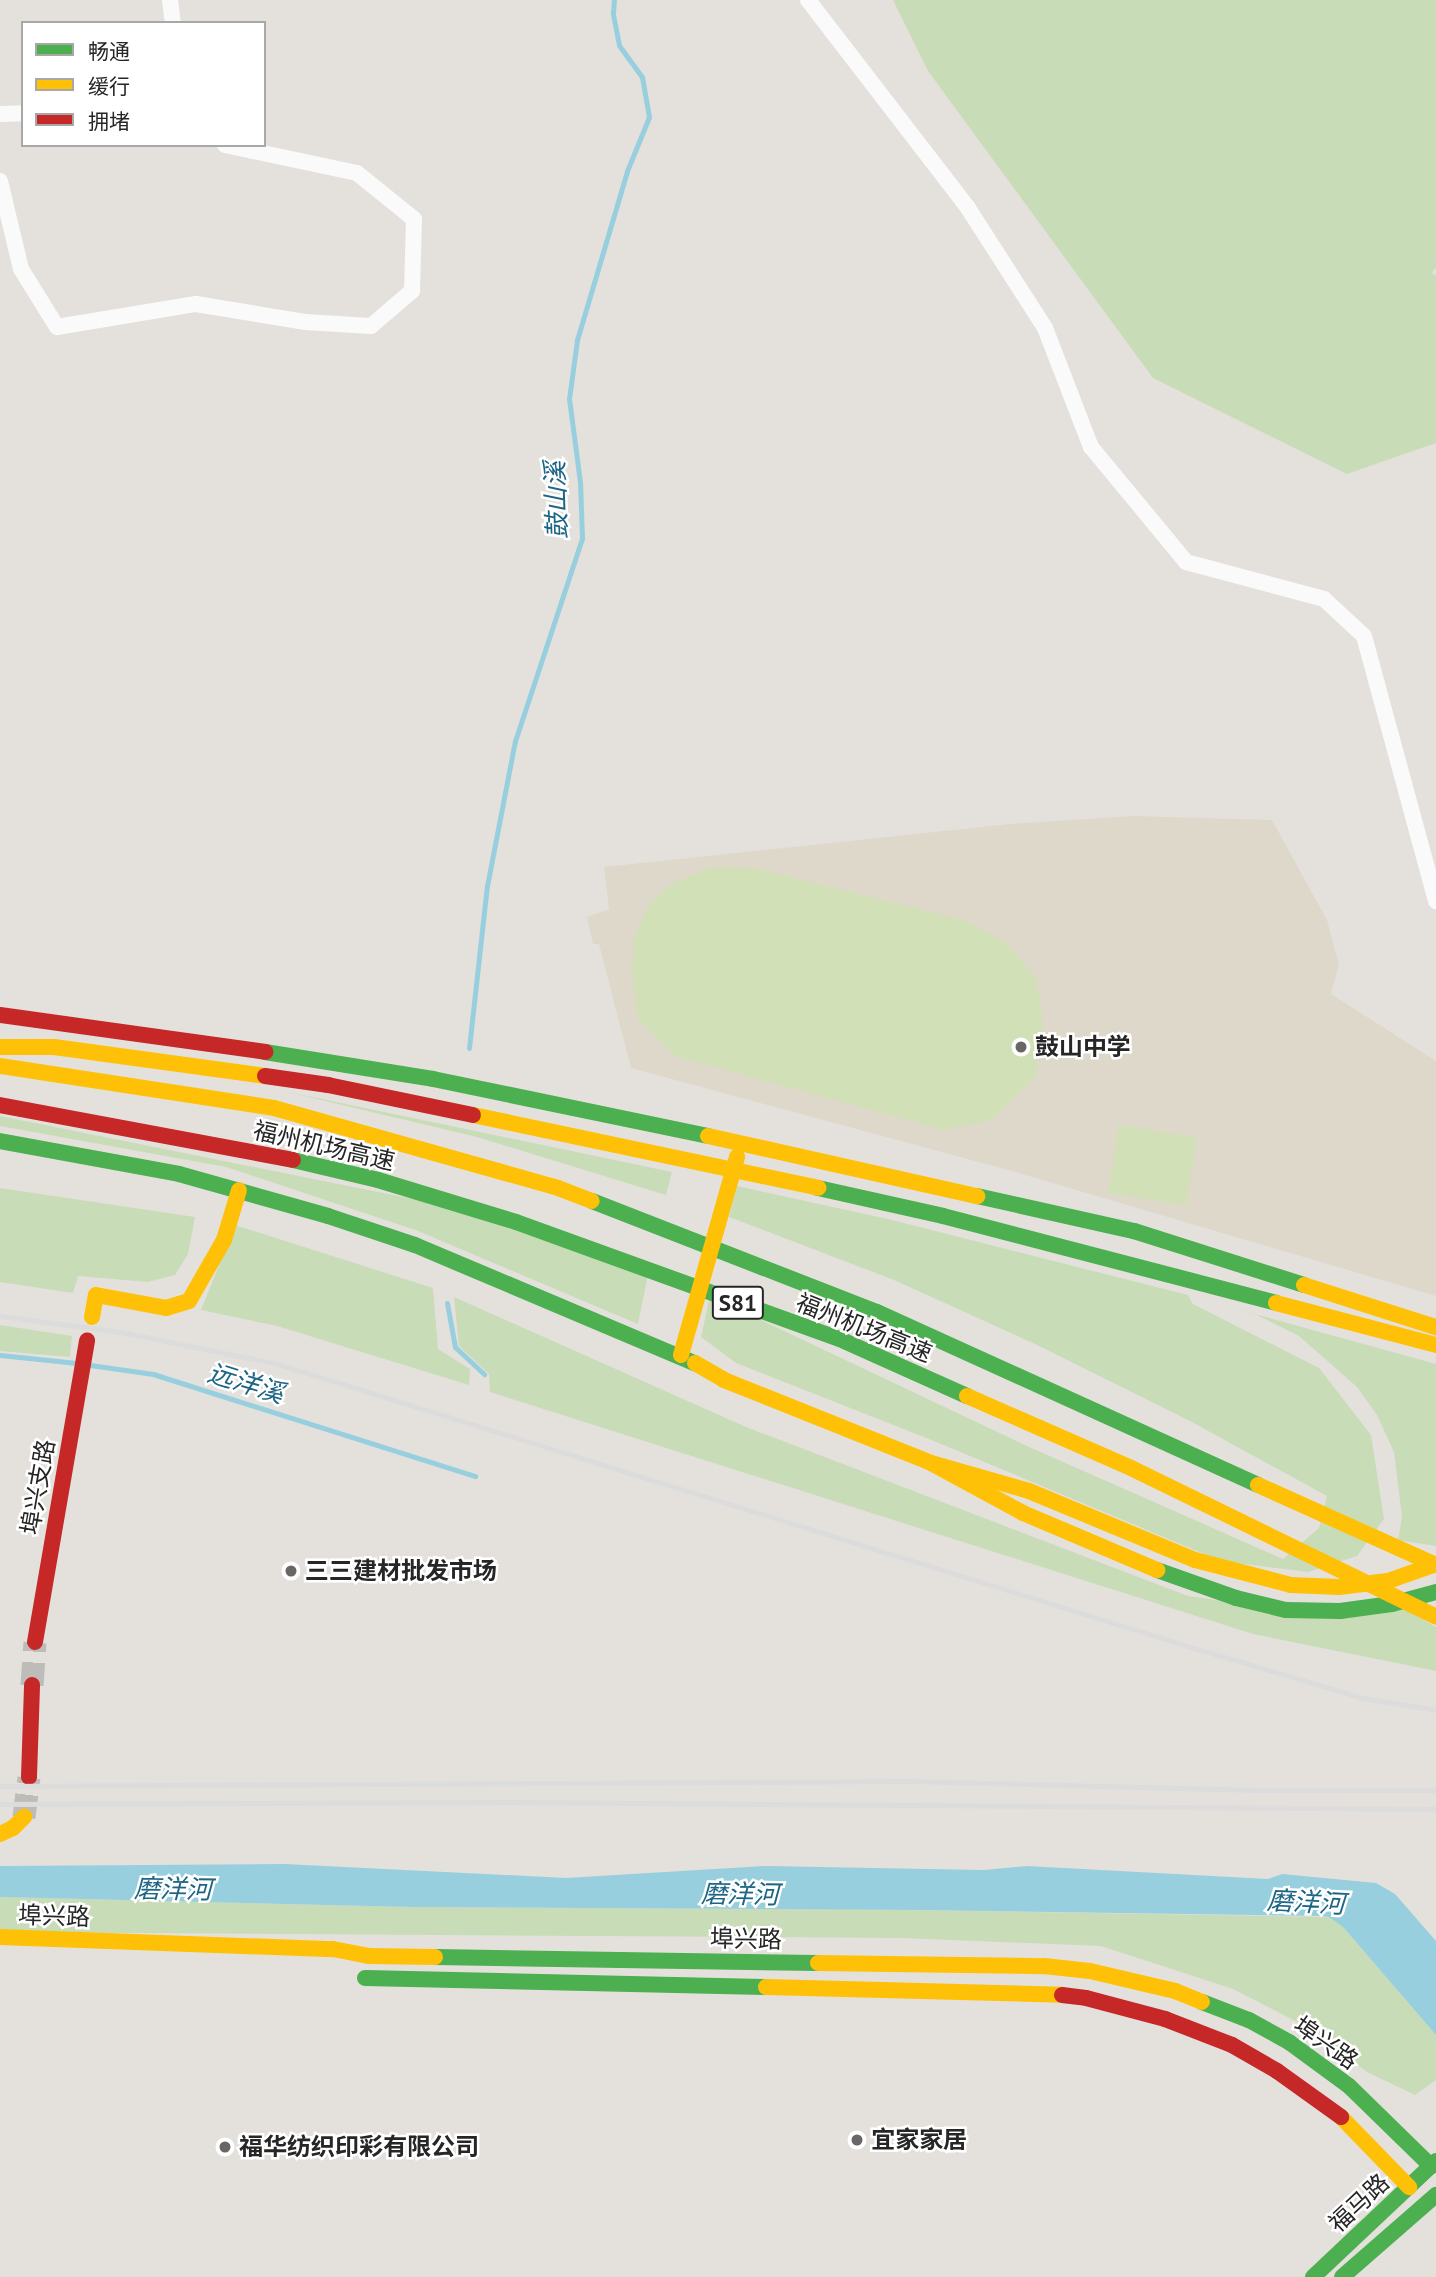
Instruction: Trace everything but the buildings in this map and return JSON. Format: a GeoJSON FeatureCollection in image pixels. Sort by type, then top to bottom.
{"type":"FeatureCollection","features":[{"type":"Feature","properties":{"kind":"main road"},"geometry":{"type":"LineString","coordinates":[[0,1016],[176,1038],[433,1079],[741,1144],[1133,1231],[1436,1327]]}},
{"type":"Feature","properties":{"kind":"main road"},"geometry":{"type":"LineString","coordinates":[[0,1047],[54,1047],[328,1085],[943,1216],[1436,1345]]}},
{"type":"Feature","properties":{"kind":"main road","name":"福州机场高速"},"geometry":{"type":"LineString","coordinates":[[0,1066],[274,1108],[558,1188],[877,1312],[1436,1565]]}},
{"type":"Feature","properties":{"kind":"main road","name":"福州机场高速"},"geometry":{"type":"LineString","coordinates":[[0,1105],[261,1153],[378,1180],[516,1222],[844,1341],[1131,1468],[1436,1617]]}},
{"type":"Feature","properties":{"kind":"main road"},"geometry":{"type":"LineString","coordinates":[[0,1141],[114,1161],[239,1191],[415,1245],[681,1355],[724,1380],[931,1463],[1029,1491],[1195,1560],[1291,1585],[1339,1587],[1388,1581],[1436,1565]]}},
{"type":"Feature","properties":{"kind":"main road"},"geometry":{"type":"LineString","coordinates":[[681,1355],[741,1144]]}},
{"type":"Feature","properties":{"kind":"main road"},"geometry":{"type":"LineString","coordinates":[[92,1317],[96,1294],[166,1308],[189,1301],[224,1240],[239,1191]]}},
{"type":"Feature","properties":{"kind":"main road","name":"埠兴支路"},"geometry":{"type":"LineString","coordinates":[[35,1643],[87,1340]]}},
{"type":"Feature","properties":{"kind":"main road"},"geometry":{"type":"LineString","coordinates":[[931,1463],[1023,1513],[1185,1582],[1236,1598],[1286,1610],[1340,1611],[1392,1604],[1436,1592]]}},
{"type":"Feature","properties":{"kind":"main road"},"geometry":{"type":"LineString","coordinates":[[29,1777],[32,1685]]}},
{"type":"Feature","properties":{"kind":"main road"},"geometry":{"type":"LineString","coordinates":[[0,1834],[13,1828],[24,1817]]}},
{"type":"Feature","properties":{"kind":"main road","name":"埠兴路"},"geometry":{"type":"LineString","coordinates":[[0,1937],[333,1949],[368,1956],[1044,1966],[1090,1971],[1175,1991],[1249,2020],[1289,2042],[1349,2086],[1434,2164]]}},
{"type":"Feature","properties":{"kind":"main road","name":"埠兴路"},"geometry":{"type":"LineString","coordinates":[[365,1978],[1040,1993],[1086,1998],[1199,2032],[1232,2045],[1277,2071],[1334,2110],[1409,2187]]}},
{"type":"Feature","properties":{"kind":"main road","name":"福马路"},"geometry":{"type":"LineString","coordinates":[[1313,2277],[1434,2164]]}},
{"type":"Feature","properties":{"kind":"main road","name":"福马路"},"geometry":{"type":"LineString","coordinates":[[1342,2277],[1436,2195]]}},
{"type":"Feature","properties":{"kind":"street"},"geometry":{"type":"LineString","coordinates":[[170,0],[173,21]]}},
{"type":"Feature","properties":{"kind":"street"},"geometry":{"type":"LineString","coordinates":[[808,0],[968,208],[1045,328],[1091,447],[1186,562],[1324,599],[1364,636],[1436,901]]}},
{"type":"Feature","properties":{"kind":"street"},"geometry":{"type":"LineString","coordinates":[[0,114],[21,113]]}},
{"type":"Feature","properties":{"kind":"street"},"geometry":{"type":"LineString","coordinates":[[0,180],[22,269],[57,327],[196,304],[305,323],[371,326],[412,291],[415,219],[357,173],[234,147]]}},
{"type":"Feature","properties":{"kind":"shaded area","name":"鼓山中学"},"geometry":{"type":"Polygon","coordinates":[[[1134,816],[1272,820],[1327,920],[1339,965],[1331,994],[1436,1061],[1436,1296],[1012,1171],[631,1068],[599,944],[593,944],[587,917],[609,909],[604,867],[1010,824],[1134,816]]]}},
{"type":"Feature","properties":{"kind":"green space"},"geometry":{"type":"Polygon","coordinates":[[[893,0],[1436,0],[1436,267],[1432,273],[1436,276],[1436,443],[1347,474],[1153,378],[928,71],[893,0]]]}},
{"type":"Feature","properties":{"kind":"green space"},"geometry":{"type":"Polygon","coordinates":[[[712,867],[755,868],[964,920],[1005,942],[1036,978],[1043,1021],[1036,1076],[992,1120],[944,1130],[675,1056],[638,1019],[632,976],[634,937],[650,903],[673,883],[712,867]]]}},
{"type":"Feature","properties":{"kind":"green space"},"geometry":{"type":"Polygon","coordinates":[[[283,1091],[672,1172],[666,1195],[477,1137],[283,1091]]]}},
{"type":"Feature","properties":{"kind":"green space"},"geometry":{"type":"Polygon","coordinates":[[[0,1116],[433,1203],[648,1275],[638,1324],[418,1231],[226,1167],[0,1126],[0,1116]]]}},
{"type":"Feature","properties":{"kind":"green space"},"geometry":{"type":"Polygon","coordinates":[[[1119,1125],[1197,1137],[1186,1206],[1108,1193],[1119,1125]]]}},
{"type":"Feature","properties":{"kind":"green space"},"geometry":{"type":"Polygon","coordinates":[[[737,1186],[892,1220],[1188,1295],[1193,1304],[1319,1368],[1371,1435],[1384,1519],[1357,1556],[1308,1572],[1221,1561],[934,1441],[736,1363],[701,1337],[710,1296],[1027,1446],[1283,1559],[1319,1528],[1327,1496],[1190,1421],[1035,1344],[894,1280],[729,1217],[737,1186]]]}},
{"type":"Feature","properties":{"kind":"green space"},"geometry":{"type":"Polygon","coordinates":[[[0,1188],[195,1217],[188,1254],[175,1275],[148,1282],[78,1276],[73,1293],[0,1282],[0,1188]]]}},
{"type":"Feature","properties":{"kind":"green space"},"geometry":{"type":"Polygon","coordinates":[[[235,1225],[433,1288],[438,1349],[470,1369],[469,1385],[277,1326],[201,1310],[235,1225]]]}},
{"type":"Feature","properties":{"kind":"green space"},"geometry":{"type":"Polygon","coordinates":[[[454,1297],[746,1427],[1188,1596],[1273,1608],[1399,1606],[1436,1627],[1436,1671],[1253,1634],[490,1392],[489,1374],[459,1346],[454,1297]]]}},
{"type":"Feature","properties":{"kind":"green space"},"geometry":{"type":"Polygon","coordinates":[[[1218,1304],[1436,1364],[1436,1546],[1398,1540],[1402,1517],[1394,1452],[1377,1415],[1357,1387],[1299,1336],[1257,1315],[1218,1304]]]}},
{"type":"Feature","properties":{"kind":"green space"},"geometry":{"type":"Polygon","coordinates":[[[0,1325],[72,1336],[70,1357],[0,1351],[0,1325]]]}},
{"type":"Feature","properties":{"kind":"green space"},"geometry":{"type":"Polygon","coordinates":[[[0,1897],[411,1907],[920,1910],[1329,1917],[1343,1927],[1436,2035],[1436,2080],[1415,2095],[1367,2072],[1303,2025],[1233,1989],[1101,1946],[902,1938],[0,1932],[0,1897]]]}},
{"type":"Feature","properties":{"kind":"water","name":"磨洋河"},"geometry":{"type":"Polygon","coordinates":[[[285,1864],[566,1878],[766,1866],[984,1870],[1027,1866],[1268,1879],[1282,1874],[1376,1883],[1395,1894],[1436,1941],[1436,2035],[1343,1927],[1329,1917],[1321,1916],[411,1907],[0,1897],[0,1866],[285,1864]]]}},
{"type":"Feature","properties":{"kind":"waterway","name":"鼓山溪"},"geometry":{"type":"LineString","coordinates":[[469,1048],[487,886],[515,741],[582,538],[580,482],[569,399],[577,340],[627,171],[649,117],[642,77],[619,45],[613,13],[614,0]]}},
{"type":"Feature","properties":{"kind":"waterway"},"geometry":{"type":"LineString","coordinates":[[447,1303],[455,1347],[484,1374]]}},
{"type":"Feature","properties":{"kind":"waterway","name":"远洋溪"},"geometry":{"type":"LineString","coordinates":[[0,1355],[77,1363]]}},
{"type":"Feature","properties":{"kind":"waterway","name":"远洋溪"},"geometry":{"type":"LineString","coordinates":[[90,1365],[153,1374],[475,1476]]}},
{"type":"Feature","properties":{"kind":"tunnel"},"geometry":{"type":"LineString","coordinates":[[32,1685],[35,1642]]}},
{"type":"Feature","properties":{"kind":"tunnel"},"geometry":{"type":"LineString","coordinates":[[24,1817],[29,1777]]}},
{"type":"Feature","properties":{"kind":"railway"},"geometry":{"type":"LineString","coordinates":[[0,1316],[121,1332],[278,1364],[1194,1648],[1363,1698],[1436,1710]]}},
{"type":"Feature","properties":{"kind":"railway"},"geometry":{"type":"LineString","coordinates":[[0,1786],[910,1781],[1255,1790],[1436,1790]]}},
{"type":"Feature","properties":{"kind":"railway"},"geometry":{"type":"LineString","coordinates":[[0,1804],[511,1802],[1436,1809]]}},
{"type":"Feature","properties":{"kind":"traffic: fast"},"geometry":{"type":"LineString","coordinates":[[265,1052],[433,1079],[708,1136]]}},
{"type":"Feature","properties":{"kind":"traffic: fast"},"geometry":{"type":"LineString","coordinates":[[0,1141],[179,1174],[328,1216],[415,1245],[695,1363]]}},
{"type":"Feature","properties":{"kind":"traffic: fast"},"geometry":{"type":"LineString","coordinates":[[293,1160],[378,1180],[516,1222],[844,1341],[967,1396]]}},
{"type":"Feature","properties":{"kind":"traffic: fast"},"geometry":{"type":"LineString","coordinates":[[818,1188],[943,1216],[1276,1303]]}},
{"type":"Feature","properties":{"kind":"traffic: fast"},"geometry":{"type":"LineString","coordinates":[[977,1196],[1134,1231],[1304,1285]]}},
{"type":"Feature","properties":{"kind":"traffic: fast"},"geometry":{"type":"LineString","coordinates":[[592,1201],[877,1312],[1258,1485]]}},
{"type":"Feature","properties":{"kind":"traffic: fast"},"geometry":{"type":"LineString","coordinates":[[1157,1570],[1236,1598],[1286,1610],[1340,1611],[1392,1604],[1436,1592]]}},
{"type":"Feature","properties":{"kind":"traffic: fast"},"geometry":{"type":"LineString","coordinates":[[435,1957],[818,1963]]}},
{"type":"Feature","properties":{"kind":"traffic: fast"},"geometry":{"type":"LineString","coordinates":[[365,1978],[766,1987]]}},
{"type":"Feature","properties":{"kind":"traffic: fast"},"geometry":{"type":"LineString","coordinates":[[1202,2002],[1249,2020],[1289,2042],[1349,2086],[1431,2166]]}},
{"type":"Feature","properties":{"kind":"traffic: fast"},"geometry":{"type":"LineString","coordinates":[[1313,2277],[1436,2161]]}},
{"type":"Feature","properties":{"kind":"traffic: fast"},"geometry":{"type":"LineString","coordinates":[[1342,2277],[1436,2195]]}},
{"type":"Feature","properties":{"kind":"traffic: slow"},"geometry":{"type":"LineString","coordinates":[[0,1047],[54,1047],[265,1076]]}},
{"type":"Feature","properties":{"kind":"traffic: slow"},"geometry":{"type":"LineString","coordinates":[[0,1066],[274,1108],[558,1188],[592,1201]]}},
{"type":"Feature","properties":{"kind":"traffic: slow"},"geometry":{"type":"LineString","coordinates":[[473,1115],[818,1188]]}},
{"type":"Feature","properties":{"kind":"traffic: slow"},"geometry":{"type":"LineString","coordinates":[[708,1136],[977,1196]]}},
{"type":"Feature","properties":{"kind":"traffic: slow"},"geometry":{"type":"LineString","coordinates":[[681,1355],[737,1157]]}},
{"type":"Feature","properties":{"kind":"traffic: slow"},"geometry":{"type":"LineString","coordinates":[[92,1317],[96,1295],[166,1308],[189,1301],[224,1240],[239,1190]]}},
{"type":"Feature","properties":{"kind":"traffic: slow"},"geometry":{"type":"LineString","coordinates":[[1304,1285],[1436,1327]]}},
{"type":"Feature","properties":{"kind":"traffic: slow"},"geometry":{"type":"LineString","coordinates":[[1276,1303],[1436,1345]]}},
{"type":"Feature","properties":{"kind":"traffic: slow"},"geometry":{"type":"LineString","coordinates":[[695,1363],[724,1380],[931,1463],[1023,1513],[1157,1570]]}},
{"type":"Feature","properties":{"kind":"traffic: slow"},"geometry":{"type":"LineString","coordinates":[[967,1396],[1131,1468],[1436,1617]]}},
{"type":"Feature","properties":{"kind":"traffic: slow"},"geometry":{"type":"LineString","coordinates":[[931,1463],[1029,1491],[1195,1560],[1291,1585],[1339,1587],[1388,1581],[1436,1564]]}},
{"type":"Feature","properties":{"kind":"traffic: slow"},"geometry":{"type":"LineString","coordinates":[[1258,1485],[1436,1565]]}},
{"type":"Feature","properties":{"kind":"traffic: slow"},"geometry":{"type":"LineString","coordinates":[[0,1834],[13,1828],[24,1817]]}},
{"type":"Feature","properties":{"kind":"traffic: slow"},"geometry":{"type":"LineString","coordinates":[[0,1937],[333,1949],[368,1956],[435,1957]]}},
{"type":"Feature","properties":{"kind":"traffic: slow"},"geometry":{"type":"LineString","coordinates":[[818,1963],[1044,1966],[1090,1971],[1175,1991],[1202,2002]]}},
{"type":"Feature","properties":{"kind":"traffic: slow"},"geometry":{"type":"LineString","coordinates":[[766,1987],[1062,1995]]}},
{"type":"Feature","properties":{"kind":"traffic: slow"},"geometry":{"type":"LineString","coordinates":[[1341,2117],[1409,2187]]}},
{"type":"Feature","properties":{"kind":"traffic: jam"},"geometry":{"type":"LineString","coordinates":[[0,1015],[265,1052]]}},
{"type":"Feature","properties":{"kind":"traffic: jam"},"geometry":{"type":"LineString","coordinates":[[265,1076],[328,1085],[473,1115]]}},
{"type":"Feature","properties":{"kind":"traffic: jam"},"geometry":{"type":"LineString","coordinates":[[0,1105],[293,1160]]}},
{"type":"Feature","properties":{"kind":"traffic: jam"},"geometry":{"type":"LineString","coordinates":[[35,1642],[87,1340]]}},
{"type":"Feature","properties":{"kind":"traffic: jam"},"geometry":{"type":"LineString","coordinates":[[29,1777],[32,1685]]}},
{"type":"Feature","properties":{"kind":"traffic: jam"},"geometry":{"type":"LineString","coordinates":[[1062,1995],[1086,1998],[1165,2019],[1232,2045],[1277,2071],[1341,2117]]}},
{"type":"Feature","properties":{"kind":"place","name":"鼓山中学"},"geometry":{"type":"Point","coordinates":[1021,1047]}},
{"type":"Feature","properties":{"kind":"place","name":"三三建材批发市场"},"geometry":{"type":"Point","coordinates":[291,1571]}},
{"type":"Feature","properties":{"kind":"place","name":"宜家家居"},"geometry":{"type":"Point","coordinates":[857,2140]}},
{"type":"Feature","properties":{"kind":"place","name":"福华纺织印彩有限公司"},"geometry":{"type":"Point","coordinates":[225,2147]}}]}
